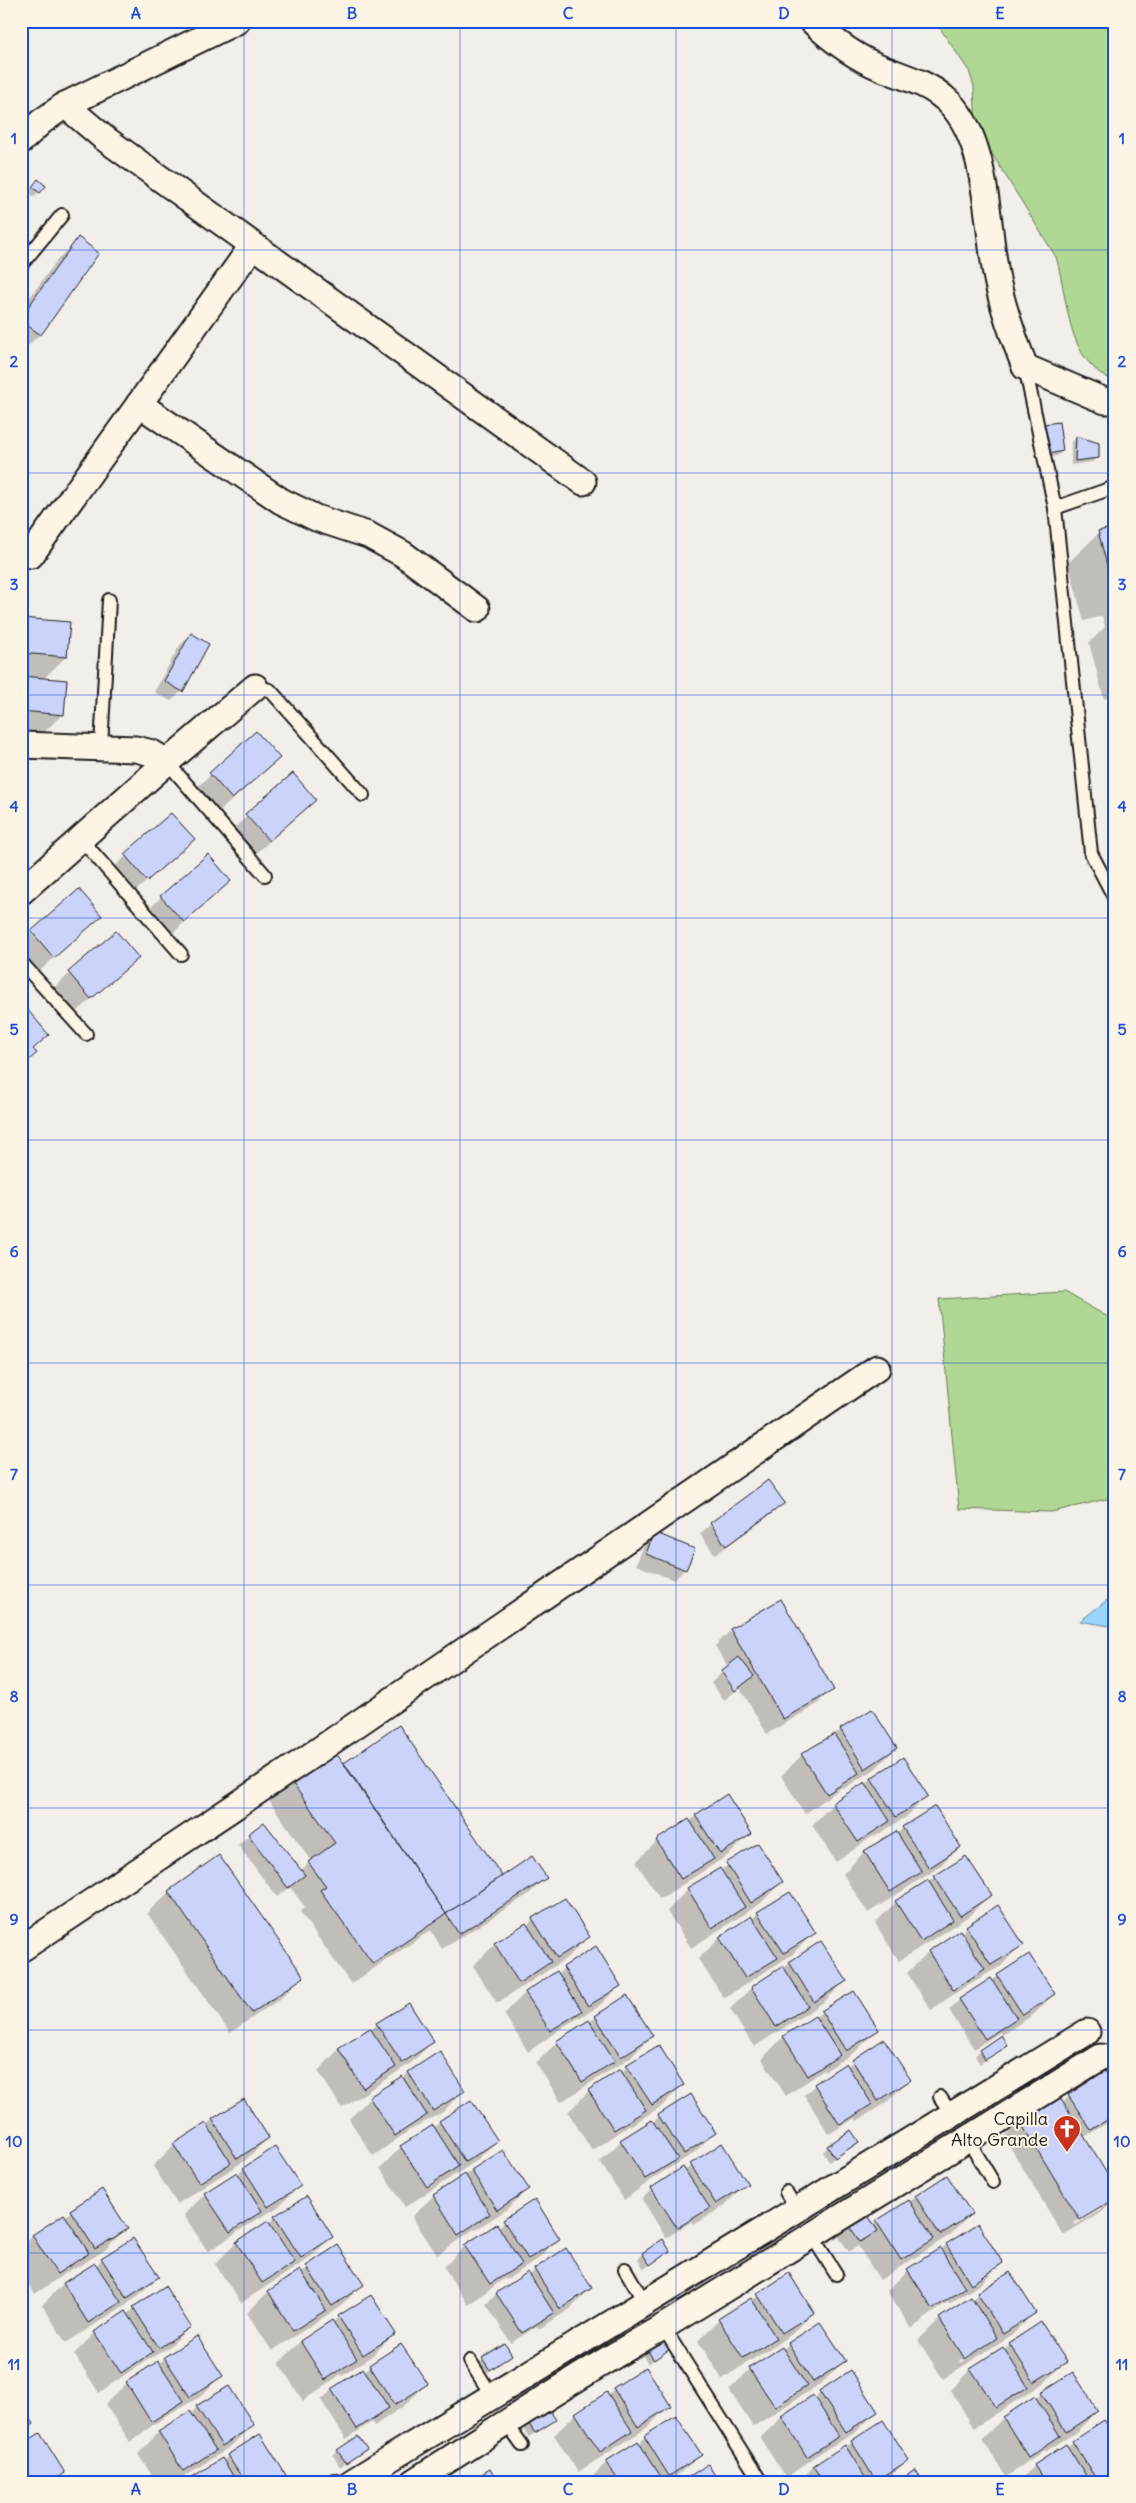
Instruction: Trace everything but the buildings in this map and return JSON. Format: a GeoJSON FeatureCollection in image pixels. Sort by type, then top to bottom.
{"type":"FeatureCollection","features":[{"type":"Feature","properties":{"kind":"street"},"geometry":{"type":"LineString","coordinates":[[21,141],[41,122],[65,105],[237,21]]}},
{"type":"Feature","properties":{"kind":"street"},"geometry":{"type":"LineString","coordinates":[[812,21],[831,38],[856,54],[880,67],[916,80],[944,98],[963,118],[979,160],[997,282],[1010,330],[1025,367],[1104,401],[1115,401]]}},
{"type":"Feature","properties":{"kind":"street"},"geometry":{"type":"LineString","coordinates":[[65,105],[104,138],[583,482]]}},
{"type":"Feature","properties":{"kind":"street"},"geometry":{"type":"LineString","coordinates":[[30,555],[253,245]]}},
{"type":"Feature","properties":{"kind":"street"},"geometry":{"type":"LineString","coordinates":[[139,404],[281,501],[316,518],[368,535],[402,554],[477,609]]}},
{"type":"Feature","properties":{"kind":"street"},"geometry":{"type":"LineString","coordinates":[[21,892],[250,689],[255,687]]}},
{"type":"Feature","properties":{"kind":"street"},"geometry":{"type":"LineString","coordinates":[[21,745],[136,748],[152,753],[167,762]]}},
{"type":"Feature","properties":{"kind":"street"},"geometry":{"type":"LineString","coordinates":[[21,1949],[309,1758],[877,1368]]}},
{"type":"Feature","properties":{"kind":"street"},"geometry":{"type":"LineString","coordinates":[[340,2481],[492,2396],[645,2303],[791,2201],[946,2106],[1087,2032]]}},
{"type":"Feature","properties":{"kind":"street"},"geometry":{"type":"LineString","coordinates":[[412,2482],[508,2424],[589,2369],[663,2327],[1102,2057]]}},
{"type":"Feature","properties":{"kind":"street"},"geometry":{"type":"LineString","coordinates":[[946,2106],[968,2140]]}},
{"type":"Feature","properties":{"kind":"street"},"geometry":{"type":"LineString","coordinates":[[791,2201],[812,2236]]}},
{"type":"Feature","properties":{"kind":"street"},"geometry":{"type":"LineString","coordinates":[[645,2303],[663,2327]]}},
{"type":"Feature","properties":{"kind":"street"},"geometry":{"type":"LineString","coordinates":[[492,2396],[508,2424]]}},
{"type":"Feature","properties":{"kind":"lane"},"geometry":{"type":"LineString","coordinates":[[21,265],[62,216]]}},
{"type":"Feature","properties":{"kind":"lane"},"geometry":{"type":"LineString","coordinates":[[1025,367],[1055,508],[1091,854],[1115,899]]}},
{"type":"Feature","properties":{"kind":"lane"},"geometry":{"type":"LineString","coordinates":[[1055,508],[1115,487]]}},
{"type":"Feature","properties":{"kind":"lane"},"geometry":{"type":"LineString","coordinates":[[102,747],[109,600]]}},
{"type":"Feature","properties":{"kind":"lane"},"geometry":{"type":"LineString","coordinates":[[255,687],[261,686],[270,690],[363,795]]}},
{"type":"Feature","properties":{"kind":"lane"},"geometry":{"type":"LineString","coordinates":[[167,762],[266,875]]}},
{"type":"Feature","properties":{"kind":"lane"},"geometry":{"type":"LineString","coordinates":[[81,839],[180,954]]}},
{"type":"Feature","properties":{"kind":"lane"},"geometry":{"type":"LineString","coordinates":[[21,962],[86,1034]]}},
{"type":"Feature","properties":{"kind":"lane"},"geometry":{"type":"LineString","coordinates":[[968,2140],[993,2182]]}},
{"type":"Feature","properties":{"kind":"lane"},"geometry":{"type":"LineString","coordinates":[[812,2236],[836,2274]]}},
{"type":"Feature","properties":{"kind":"lane"},"geometry":{"type":"LineString","coordinates":[[625,2269],[645,2303]]}},
{"type":"Feature","properties":{"kind":"lane"},"geometry":{"type":"LineString","coordinates":[[663,2327],[761,2482]]}},
{"type":"Feature","properties":{"kind":"lane"},"geometry":{"type":"LineString","coordinates":[[470,2361],[492,2396]]}},
{"type":"Feature","properties":{"kind":"lane"},"geometry":{"type":"LineString","coordinates":[[508,2424],[522,2445]]}},
{"type":"Feature","properties":{"kind":"green space"},"geometry":{"type":"Polygon","coordinates":[[[935,21],[1115,21],[1115,381],[1099,372],[1087,360],[1078,345],[1067,310],[1056,257],[976,128],[974,86],[969,71],[935,21]]]}},
{"type":"Feature","properties":{"kind":"green space"},"geometry":{"type":"Polygon","coordinates":[[[1064,1292],[1115,1321],[1115,1497],[1052,1512],[959,1509],[939,1299],[1064,1292]]]}},
{"type":"Feature","properties":{"kind":"water"},"geometry":{"type":"Polygon","coordinates":[[[1115,1594],[1115,1627],[1080,1621],[1115,1594]]]}},
{"type":"Feature","properties":{"kind":"place","name":"Capilla Alto Grande"},"geometry":{"type":"Point","coordinates":[1067,2153]}}]}
